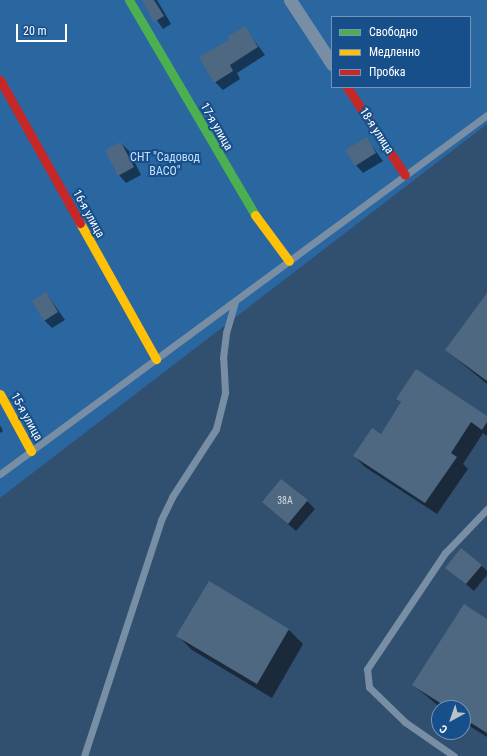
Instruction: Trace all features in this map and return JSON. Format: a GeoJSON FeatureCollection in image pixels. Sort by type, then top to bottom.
{"type":"FeatureCollection","features":[{"type":"Feature","properties":{"kind":"street","name":"17-я улица"},"geometry":{"type":"LineString","coordinates":[[129,0],[244,200],[290,261]]}},
{"type":"Feature","properties":{"kind":"street"},"geometry":{"type":"LineString","coordinates":[[290,0],[331,62]]}},
{"type":"Feature","properties":{"kind":"street","name":"16-я улица"},"geometry":{"type":"LineString","coordinates":[[0,80],[156,359]]}},
{"type":"Feature","properties":{"kind":"street","name":"18-я улица"},"geometry":{"type":"LineString","coordinates":[[348,88],[405,175]]}},
{"type":"Feature","properties":{"kind":"street","name":"15-я улица"},"geometry":{"type":"LineString","coordinates":[[0,394],[32,451]]}},
{"type":"Feature","properties":{"kind":"lane"},"geometry":{"type":"LineString","coordinates":[[0,474],[487,115]]}},
{"type":"Feature","properties":{"kind":"lane"},"geometry":{"type":"LineString","coordinates":[[84,756],[161,520],[172,497],[216,429],[225,392],[223,358],[226,333],[235,301]]}},
{"type":"Feature","properties":{"kind":"lane"},"geometry":{"type":"LineString","coordinates":[[454,756],[405,722],[369,687],[367,669],[445,553],[487,509]]}},
{"type":"Feature","properties":{"kind":"green space","name":"СНТ \"Садовод ВАСО\""},"geometry":{"type":"Polygon","coordinates":[[[0,0],[487,0],[487,124],[0,498],[0,0]]]}},
{"type":"Feature","properties":{"kind":"building"},"geometry":{"type":"Polygon","coordinates":[[[142,0],[154,0],[164,16],[154,22],[142,0]]]}},
{"type":"Feature","properties":{"kind":"building"},"geometry":{"type":"Polygon","coordinates":[[[245,26],[258,47],[230,65],[233,71],[214,83],[199,57],[229,40],[227,37],[245,26]]]}},
{"type":"Feature","properties":{"kind":"building"},"geometry":{"type":"Polygon","coordinates":[[[367,137],[376,153],[355,166],[345,150],[367,137]]]}},
{"type":"Feature","properties":{"kind":"building"},"geometry":{"type":"Polygon","coordinates":[[[121,142],[134,167],[118,176],[105,150],[121,142]]]}},
{"type":"Feature","properties":{"kind":"building"},"geometry":{"type":"Polygon","coordinates":[[[46,292],[58,312],[44,321],[32,301],[46,292]]]}},
{"type":"Feature","properties":{"kind":"building"},"geometry":{"type":"Polygon","coordinates":[[[487,293],[487,381],[445,350],[487,293]]]}},
{"type":"Feature","properties":{"kind":"building"},"geometry":{"type":"Polygon","coordinates":[[[416,369],[487,416],[487,422],[482,430],[471,422],[451,453],[457,457],[425,503],[353,456],[372,428],[381,434],[401,402],[396,399],[416,369]]]}},
{"type":"Feature","properties":{"kind":"building"},"geometry":{"type":"Polygon","coordinates":[[[281,479],[308,500],[288,524],[262,502],[281,479]]]}},
{"type":"Feature","properties":{"kind":"building"},"geometry":{"type":"Polygon","coordinates":[[[461,548],[482,565],[466,584],[445,568],[461,548]]]}},
{"type":"Feature","properties":{"kind":"building"},"geometry":{"type":"Polygon","coordinates":[[[209,581],[289,629],[257,684],[176,636],[209,581]]]}},
{"type":"Feature","properties":{"kind":"building"},"geometry":{"type":"Polygon","coordinates":[[[464,604],[487,619],[487,733],[471,723],[471,700],[435,700],[412,685],[464,604]]]}},
{"type":"Feature","properties":{"kind":"traffic: fast"},"geometry":{"type":"LineString","coordinates":[[129,0],[255,215]]}},
{"type":"Feature","properties":{"kind":"traffic: slow"},"geometry":{"type":"LineString","coordinates":[[255,215],[289,261]]}},
{"type":"Feature","properties":{"kind":"traffic: slow"},"geometry":{"type":"LineString","coordinates":[[80,223],[156,359]]}},
{"type":"Feature","properties":{"kind":"traffic: slow"},"geometry":{"type":"LineString","coordinates":[[0,394],[31,451]]}},
{"type":"Feature","properties":{"kind":"traffic: jam"},"geometry":{"type":"LineString","coordinates":[[0,80],[80,223]]}},
{"type":"Feature","properties":{"kind":"traffic: jam"},"geometry":{"type":"LineString","coordinates":[[348,88],[405,175]]}}]}
